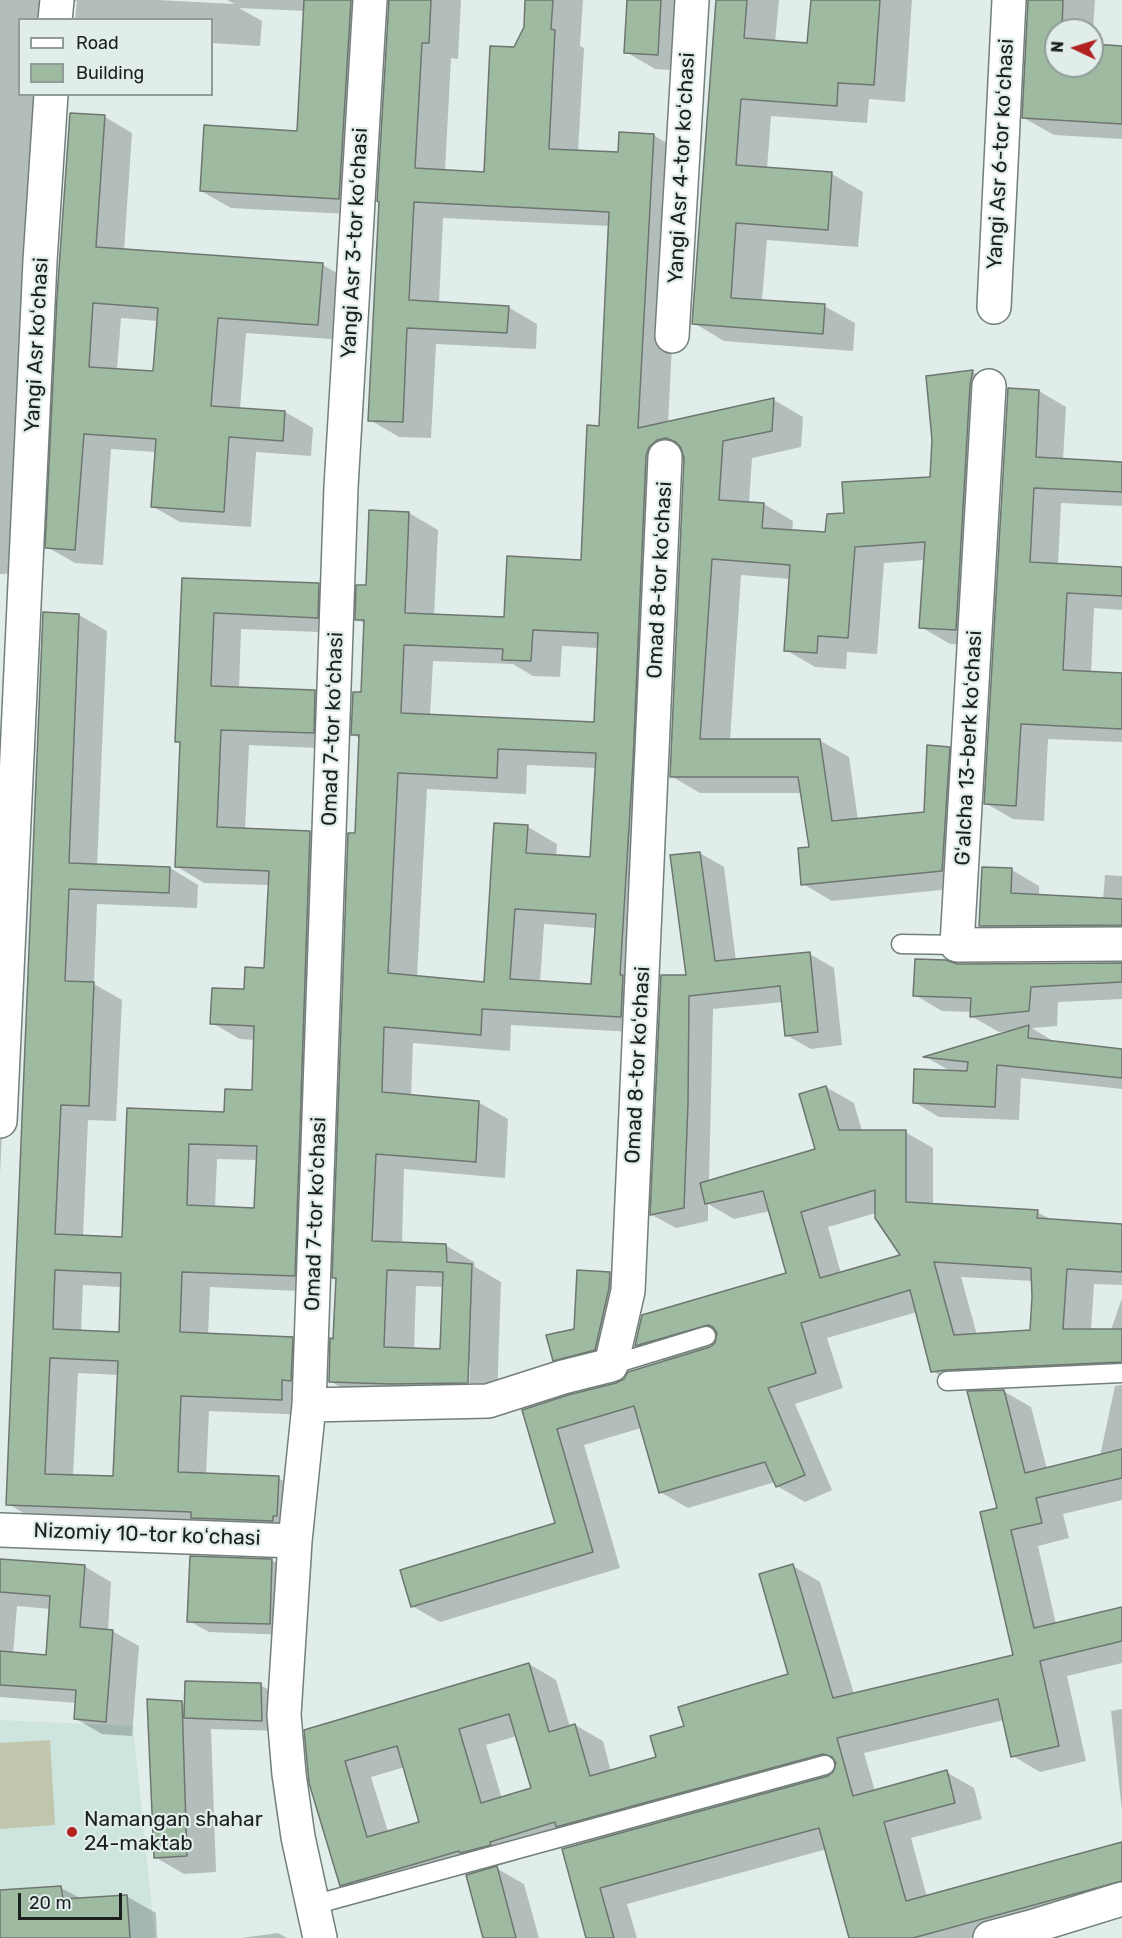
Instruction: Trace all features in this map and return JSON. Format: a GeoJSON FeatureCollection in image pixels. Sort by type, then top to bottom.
{"type":"FeatureCollection","features":[{"type":"Feature","properties":{"kind":"street"},"geometry":{"type":"LineString","coordinates":[[55,18],[57,0]]}},
{"type":"Feature","properties":{"kind":"street","name":"Yangi Asr 3-tor koʻchasi"},"geometry":{"type":"LineString","coordinates":[[341,487],[370,0]]}},
{"type":"Feature","properties":{"kind":"street","name":"Yangi Asr 4-tor koʻchasi"},"geometry":{"type":"LineString","coordinates":[[672,336],[692,0]]}},
{"type":"Feature","properties":{"kind":"street","name":"Yangi Asr 6-tor koʻchasi"},"geometry":{"type":"LineString","coordinates":[[994,307],[1009,0]]}},
{"type":"Feature","properties":{"kind":"street","name":"Yangi Asr koʻchasi"},"geometry":{"type":"LineString","coordinates":[[0,1121],[13,599],[51,96]]}},
{"type":"Feature","properties":{"kind":"street","name":"Gʻalcha 13-berk koʻchasi"},"geometry":{"type":"LineString","coordinates":[[957,945],[989,386]]}},
{"type":"Feature","properties":{"kind":"street","name":"Omad 8-tor koʻchasi"},"geometry":{"type":"LineString","coordinates":[[611,1365],[628,1291],[665,457]]}},
{"type":"Feature","properties":{"kind":"street","name":"Omad 7-tor koʻchasi"},"geometry":{"type":"LineString","coordinates":[[320,1938],[298,1837],[284,1715],[295,1541],[309,1405],[341,487]]}},
{"type":"Feature","properties":{"kind":"street"},"geometry":{"type":"LineString","coordinates":[[957,945],[1122,944]]}},
{"type":"Feature","properties":{"kind":"street"},"geometry":{"type":"LineString","coordinates":[[309,1405],[488,1401],[562,1377],[611,1365]]}},
{"type":"Feature","properties":{"kind":"street","name":"Nizomiy 10-tor koʻchasi"},"geometry":{"type":"LineString","coordinates":[[0,1530],[295,1541]]}},
{"type":"Feature","properties":{"kind":"street"},"geometry":{"type":"LineString","coordinates":[[990,1938],[1032,1932],[1122,1899]]}},
{"type":"Feature","properties":{"kind":"lane"},"geometry":{"type":"LineString","coordinates":[[901,944],[957,945]]}},
{"type":"Feature","properties":{"kind":"lane"},"geometry":{"type":"LineString","coordinates":[[611,1365],[706,1336]]}},
{"type":"Feature","properties":{"kind":"lane"},"geometry":{"type":"LineString","coordinates":[[947,1381],[1122,1373]]}},
{"type":"Feature","properties":{"kind":"lane"},"geometry":{"type":"LineString","coordinates":[[313,1905],[825,1765]]}},
{"type":"Feature","properties":{"kind":"shaded area","name":"Namangan shahar 24-maktab"},"geometry":{"type":"Polygon","coordinates":[[[0,1720],[133,1726],[155,1938],[0,1938],[0,1720]]]}},
{"type":"Feature","properties":{"kind":"green space"},"geometry":{"type":"Polygon","coordinates":[[[50,1740],[55,1825],[0,1829],[0,1743],[50,1740]]]}},
{"type":"Feature","properties":{"kind":"building"},"geometry":{"type":"Polygon","coordinates":[[[304,0],[351,0],[339,199],[200,191],[204,125],[297,131],[304,0]]]}},
{"type":"Feature","properties":{"kind":"building"},"geometry":{"type":"Polygon","coordinates":[[[389,0],[431,0],[429,43],[422,43],[415,168],[484,172],[490,46],[514,47],[524,27],[525,0],[553,0],[551,29],[555,30],[549,149],[618,152],[619,132],[654,134],[638,428],[774,398],[772,431],[723,441],[719,500],[764,503],[762,528],[825,532],[827,514],[844,513],[842,482],[930,477],[932,440],[926,376],[973,370],[970,385],[956,630],[919,628],[925,542],[855,547],[848,638],[818,636],[817,653],[784,651],[790,565],[712,559],[700,739],[820,739],[832,821],[924,812],[927,745],[950,747],[942,871],[801,885],[798,848],[809,847],[798,777],[670,777],[684,458],[676,442],[666,438],[657,440],[649,447],[646,456],[633,762],[620,975],[623,975],[621,1017],[482,1009],[481,1035],[384,1027],[382,1092],[479,1101],[476,1162],[376,1154],[372,1241],[446,1244],[447,1262],[472,1264],[468,1383],[329,1382],[330,1338],[333,1339],[336,1278],[332,1278],[348,833],[355,833],[359,735],[351,735],[353,692],[361,692],[364,620],[355,620],[356,585],[366,585],[369,510],[409,512],[405,613],[504,617],[507,556],[581,560],[587,425],[599,426],[609,212],[414,202],[409,300],[509,306],[507,333],[407,328],[403,422],[368,421],[379,202],[377,201],[389,0]],[[533,630],[531,661],[502,660],[503,649],[404,645],[401,713],[594,722],[598,633],[533,630]],[[498,749],[497,778],[398,773],[388,973],[484,982],[494,823],[528,825],[526,853],[590,857],[596,753],[498,749]],[[515,909],[510,979],[591,984],[596,914],[515,909]],[[387,1270],[384,1347],[440,1349],[443,1272],[387,1270]]]}},
{"type":"Feature","properties":{"kind":"building"},"geometry":{"type":"Polygon","coordinates":[[[627,0],[661,0],[658,55],[624,53],[627,0]]]}},
{"type":"Feature","properties":{"kind":"building"},"geometry":{"type":"Polygon","coordinates":[[[716,0],[747,0],[744,38],[807,43],[811,0],[880,0],[874,85],[838,83],[837,106],[741,99],[736,165],[832,172],[828,230],[736,223],[731,298],[825,304],[823,334],[692,324],[716,0]]]}},
{"type":"Feature","properties":{"kind":"building"},"geometry":{"type":"Polygon","coordinates":[[[1028,0],[1063,0],[1062,18],[1044,18],[1044,78],[1104,78],[1104,45],[1122,46],[1122,124],[1022,118],[1028,0]]]}},
{"type":"Feature","properties":{"kind":"building"},"geometry":{"type":"Polygon","coordinates":[[[70,113],[105,115],[96,247],[323,263],[318,325],[218,318],[211,406],[285,411],[283,441],[229,437],[224,512],[151,507],[156,439],[84,434],[75,550],[45,548],[57,297],[70,113]],[[93,303],[89,367],[153,371],[158,308],[93,303]]]}},
{"type":"Feature","properties":{"kind":"building"},"geometry":{"type":"Polygon","coordinates":[[[1008,388],[1039,390],[1036,457],[1122,462],[1122,492],[1034,488],[1030,562],[1122,567],[1122,596],[1067,593],[1063,670],[1122,673],[1122,729],[1021,724],[1016,806],[984,804],[1008,388]]]}},
{"type":"Feature","properties":{"kind":"building"},"geometry":{"type":"Polygon","coordinates":[[[182,578],[319,583],[318,618],[214,613],[211,686],[315,690],[314,733],[221,730],[217,827],[310,831],[295,1276],[182,1272],[180,1332],[293,1337],[291,1381],[282,1380],[282,1400],[181,1396],[178,1472],[279,1476],[277,1516],[273,1516],[273,1521],[191,1518],[191,1512],[6,1505],[43,612],[79,614],[69,863],[170,867],[169,893],[69,889],[65,981],[94,982],[89,1106],[61,1105],[55,1234],[122,1237],[127,1108],[224,1112],[225,1089],[252,1090],[254,1026],[210,1024],[212,988],[244,989],[245,967],[264,968],[269,871],[175,867],[180,742],[175,742],[182,578]],[[189,1144],[187,1205],[254,1208],[257,1146],[189,1144]],[[55,1270],[53,1329],[119,1332],[121,1273],[55,1270]],[[50,1358],[45,1474],[113,1476],[118,1361],[50,1358]]]}},
{"type":"Feature","properties":{"kind":"building"},"geometry":{"type":"Polygon","coordinates":[[[700,852],[715,961],[810,952],[818,1032],[785,1036],[780,986],[689,996],[684,1208],[650,1215],[661,975],[686,975],[670,855],[700,852]]]}},
{"type":"Feature","properties":{"kind":"building"},"geometry":{"type":"Polygon","coordinates":[[[982,867],[1012,868],[1011,893],[1122,899],[1122,925],[979,926],[982,867]]]}},
{"type":"Feature","properties":{"kind":"building"},"geometry":{"type":"Polygon","coordinates":[[[915,959],[946,960],[957,964],[1122,963],[1122,982],[1031,987],[1029,1011],[970,1017],[971,998],[913,996],[915,959]]]}},
{"type":"Feature","properties":{"kind":"building"},"geometry":{"type":"Polygon","coordinates":[[[1029,1025],[1028,1038],[1122,1049],[1122,1078],[997,1065],[995,1107],[913,1103],[914,1069],[967,1071],[968,1062],[923,1057],[1029,1025]]]}},
{"type":"Feature","properties":{"kind":"building"},"geometry":{"type":"Polygon","coordinates":[[[826,1086],[839,1130],[906,1130],[906,1202],[1038,1210],[1037,1218],[1122,1224],[1122,1272],[1067,1269],[1063,1329],[1122,1329],[1122,1362],[931,1372],[910,1290],[801,1323],[816,1373],[768,1388],[805,1475],[776,1487],[765,1462],[659,1493],[634,1406],[557,1429],[593,1552],[411,1607],[400,1570],[555,1523],[522,1410],[616,1383],[624,1379],[628,1372],[710,1347],[715,1343],[717,1333],[713,1327],[708,1325],[635,1346],[642,1315],[786,1273],[763,1191],[705,1204],[700,1183],[815,1149],[799,1094],[826,1086]],[[875,1190],[801,1212],[820,1278],[900,1255],[875,1218],[875,1190]],[[934,1262],[954,1335],[1030,1330],[1031,1268],[934,1262]]]}},
{"type":"Feature","properties":{"kind":"building"},"geometry":{"type":"Polygon","coordinates":[[[577,1270],[610,1272],[609,1288],[595,1350],[553,1361],[546,1335],[574,1329],[577,1270]]]}},
{"type":"Feature","properties":{"kind":"building"},"geometry":{"type":"Polygon","coordinates":[[[1004,1390],[1025,1473],[1122,1449],[1122,1478],[1036,1498],[1042,1523],[1011,1530],[1034,1628],[1122,1607],[1122,1641],[1040,1661],[1059,1746],[1011,1757],[998,1699],[837,1738],[853,1796],[947,1770],[955,1803],[884,1822],[906,1901],[1122,1842],[1122,1881],[913,1938],[849,1938],[819,1828],[600,1888],[614,1938],[586,1938],[562,1849],[828,1776],[833,1772],[836,1763],[832,1757],[823,1754],[556,1827],[555,1822],[490,1842],[491,1845],[460,1853],[459,1851],[340,1886],[309,1783],[304,1730],[529,1663],[549,1732],[575,1724],[590,1776],[656,1757],[650,1736],[684,1726],[678,1707],[788,1674],[759,1574],[793,1564],[833,1698],[1013,1655],[980,1512],[997,1508],[967,1391],[1004,1390]],[[509,1714],[459,1729],[481,1803],[531,1788],[509,1714]],[[397,1746],[345,1761],[367,1837],[419,1822],[397,1746]]]}},
{"type":"Feature","properties":{"kind":"building"},"geometry":{"type":"Polygon","coordinates":[[[190,1556],[272,1559],[270,1624],[187,1622],[190,1556]]]}},
{"type":"Feature","properties":{"kind":"building"},"geometry":{"type":"Polygon","coordinates":[[[0,1559],[85,1565],[80,1627],[113,1630],[106,1722],[74,1719],[76,1690],[0,1685],[0,1651],[46,1655],[50,1596],[0,1592],[0,1559]]]}},
{"type":"Feature","properties":{"kind":"building"},"geometry":{"type":"Polygon","coordinates":[[[185,1681],[261,1683],[262,1721],[184,1718],[185,1681]]]}},
{"type":"Feature","properties":{"kind":"building"},"geometry":{"type":"Polygon","coordinates":[[[147,1699],[182,1701],[187,1856],[154,1858],[147,1699]]]}},
{"type":"Feature","properties":{"kind":"building"},"geometry":{"type":"Polygon","coordinates":[[[497,1866],[516,1938],[483,1938],[466,1875],[497,1866]]]}},
{"type":"Feature","properties":{"kind":"building"},"geometry":{"type":"Polygon","coordinates":[[[61,1886],[63,1899],[127,1895],[130,1938],[0,1938],[0,1890],[61,1886]]]}},
{"type":"Feature","properties":{"kind":"place","name":"Namangan shahar 24-maktab"},"geometry":{"type":"Point","coordinates":[72,1832]}}]}
